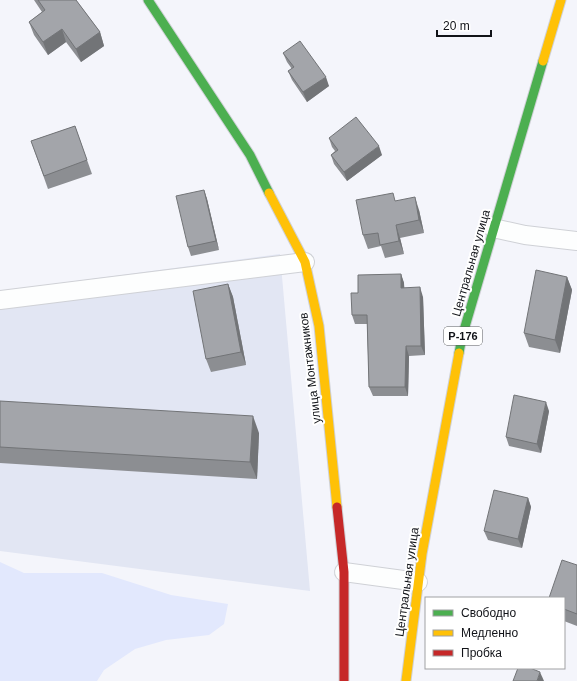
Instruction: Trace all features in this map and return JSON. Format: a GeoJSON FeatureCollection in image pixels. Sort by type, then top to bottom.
{"type":"FeatureCollection","features":[{"type":"Feature","properties":{"kind":"main road","name":"улица Монтажников"},"geometry":{"type":"LineString","coordinates":[[148,0],[250,155],[306,262],[319,326],[344,572],[344,681]]}},
{"type":"Feature","properties":{"kind":"main road","name":"Центральная улица"},"geometry":{"type":"LineString","coordinates":[[406,681],[418,582],[435,478],[462,337],[561,0]]}},
{"type":"Feature","properties":{"kind":"street"},"geometry":{"type":"LineString","coordinates":[[493,228],[525,235],[577,241]]}},
{"type":"Feature","properties":{"kind":"street"},"geometry":{"type":"LineString","coordinates":[[0,300],[306,262]]}},
{"type":"Feature","properties":{"kind":"street"},"geometry":{"type":"LineString","coordinates":[[344,572],[418,582]]}},
{"type":"Feature","properties":{"kind":"shaded area"},"geometry":{"type":"Polygon","coordinates":[[[280,254],[310,591],[0,551],[0,291],[280,254]]]}},
{"type":"Feature","properties":{"kind":"shaded area"},"geometry":{"type":"Polygon","coordinates":[[[0,562],[24,573],[102,573],[171,595],[228,604],[224,624],[209,635],[166,640],[135,649],[104,670],[97,681],[0,681],[0,562]]]}},
{"type":"Feature","properties":{"kind":"building"},"geometry":{"type":"Polygon","coordinates":[[[38,0],[76,0],[100,32],[76,49],[62,29],[43,42],[29,22],[45,10],[38,0]]]}},
{"type":"Feature","properties":{"kind":"building"},"geometry":{"type":"Polygon","coordinates":[[[300,41],[326,77],[303,92],[288,71],[294,67],[283,53],[300,41]]]}},
{"type":"Feature","properties":{"kind":"building"},"geometry":{"type":"Polygon","coordinates":[[[356,117],[379,146],[344,172],[331,155],[338,150],[329,138],[356,117]]]}},
{"type":"Feature","properties":{"kind":"building"},"geometry":{"type":"Polygon","coordinates":[[[75,126],[87,160],[44,176],[31,141],[75,126]]]}},
{"type":"Feature","properties":{"kind":"building"},"geometry":{"type":"Polygon","coordinates":[[[204,190],[216,241],[188,247],[176,196],[204,190]]]}},
{"type":"Feature","properties":{"kind":"building"},"geometry":{"type":"Polygon","coordinates":[[[393,193],[395,201],[415,197],[419,220],[396,225],[399,241],[380,245],[378,233],[363,235],[356,200],[393,193]]]}},
{"type":"Feature","properties":{"kind":"building"},"geometry":{"type":"Polygon","coordinates":[[[536,270],[567,277],[555,340],[524,333],[536,270]]]}},
{"type":"Feature","properties":{"kind":"building"},"geometry":{"type":"Polygon","coordinates":[[[401,274],[401,288],[420,287],[421,346],[406,346],[405,387],[369,387],[367,315],[352,315],[351,293],[358,293],[358,275],[401,274]]]}},
{"type":"Feature","properties":{"kind":"building"},"geometry":{"type":"Polygon","coordinates":[[[228,284],[241,352],[206,359],[193,291],[228,284]]]}},
{"type":"Feature","properties":{"kind":"building"},"geometry":{"type":"Polygon","coordinates":[[[514,395],[546,402],[537,444],[506,437],[514,395]]]}},
{"type":"Feature","properties":{"kind":"building"},"geometry":{"type":"Polygon","coordinates":[[[0,401],[253,416],[250,462],[0,447],[0,401]]]}},
{"type":"Feature","properties":{"kind":"building"},"geometry":{"type":"Polygon","coordinates":[[[494,490],[528,498],[518,539],[484,531],[494,490]]]}},
{"type":"Feature","properties":{"kind":"building"},"geometry":{"type":"Polygon","coordinates":[[[562,560],[577,565],[577,614],[565,609],[565,597],[549,597],[562,560]]]}},
{"type":"Feature","properties":{"kind":"building"},"geometry":{"type":"Polygon","coordinates":[[[518,669],[532,669],[540,672],[537,681],[513,681],[518,669]]]}},
{"type":"Feature","properties":{"kind":"traffic: fast"},"geometry":{"type":"LineString","coordinates":[[148,0],[250,155],[269,193]]}},
{"type":"Feature","properties":{"kind":"traffic: fast"},"geometry":{"type":"LineString","coordinates":[[459,353],[462,337],[543,61]]}},
{"type":"Feature","properties":{"kind":"traffic: slow"},"geometry":{"type":"LineString","coordinates":[[543,61],[561,0]]}},
{"type":"Feature","properties":{"kind":"traffic: slow"},"geometry":{"type":"LineString","coordinates":[[269,193],[305,262],[319,326],[337,507]]}},
{"type":"Feature","properties":{"kind":"traffic: slow"},"geometry":{"type":"LineString","coordinates":[[406,681],[422,554],[459,353]]}},
{"type":"Feature","properties":{"kind":"traffic: jam"},"geometry":{"type":"LineString","coordinates":[[337,507],[344,572],[344,681]]}}]}
